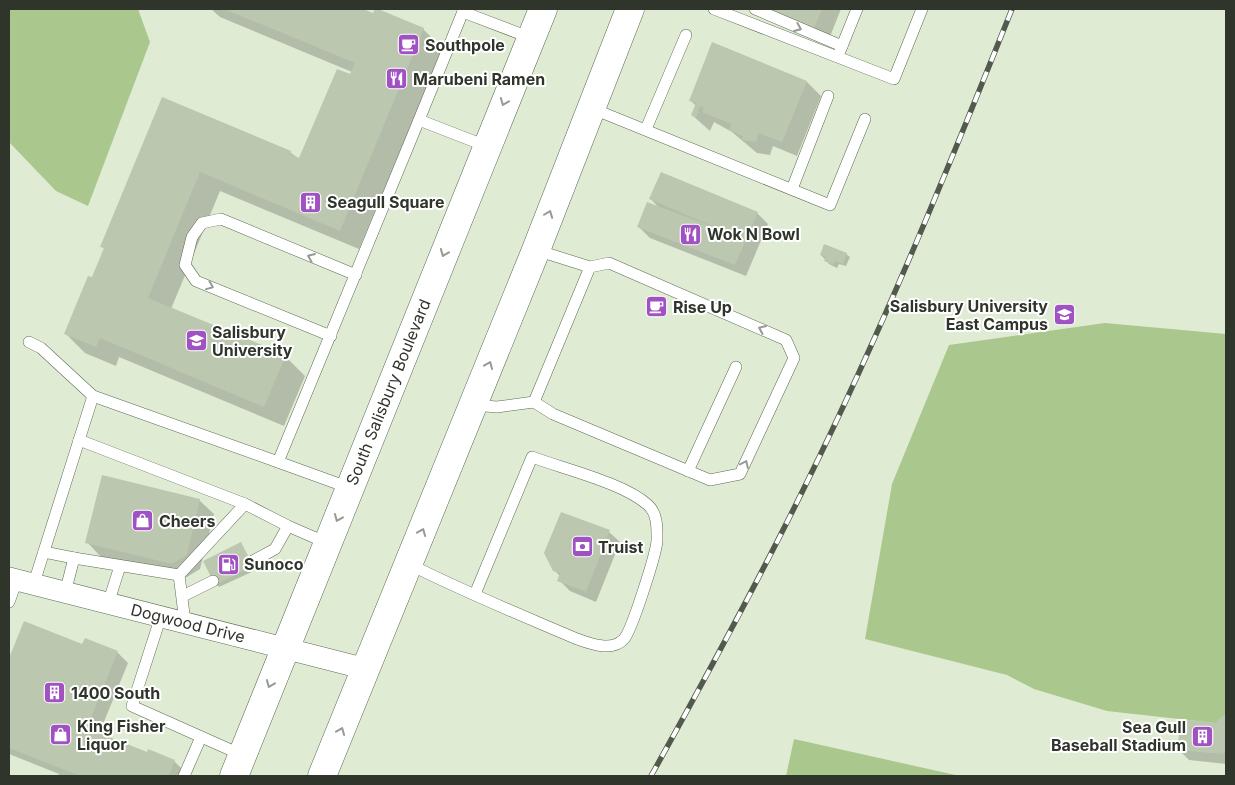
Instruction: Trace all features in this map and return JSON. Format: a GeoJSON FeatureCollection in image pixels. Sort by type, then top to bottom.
{"type":"FeatureCollection","features":[{"type":"Feature","properties":{"kind":"main road","name":"South Salisbury Boulevard"},"geometry":{"type":"LineString","coordinates":[[238,766],[486,146],[543,9]]}},
{"type":"Feature","properties":{"kind":"main road"},"geometry":{"type":"LineString","coordinates":[[322,776],[536,250],[630,9]]}},
{"type":"Feature","properties":{"kind":"street","name":"Dogwood Drive"},"geometry":{"type":"LineString","coordinates":[[20,581],[366,669]]}},
{"type":"Feature","properties":{"kind":"lane"},"geometry":{"type":"LineString","coordinates":[[714,9],[840,51]]}},
{"type":"Feature","properties":{"kind":"lane"},"geometry":{"type":"LineString","coordinates":[[755,9],[894,79],[922,9]]}},
{"type":"Feature","properties":{"kind":"lane"},"geometry":{"type":"LineString","coordinates":[[840,51],[857,9]]}},
{"type":"Feature","properties":{"kind":"lane"},"geometry":{"type":"LineString","coordinates":[[278,462],[463,10],[531,38]]}},
{"type":"Feature","properties":{"kind":"lane"},"geometry":{"type":"LineString","coordinates":[[646,129],[686,35]]}},
{"type":"Feature","properties":{"kind":"lane"},"geometry":{"type":"LineString","coordinates":[[792,189],[828,96]]}},
{"type":"Feature","properties":{"kind":"lane"},"geometry":{"type":"LineString","coordinates":[[591,108],[830,205],[866,119]]}},
{"type":"Feature","properties":{"kind":"lane"},"geometry":{"type":"LineString","coordinates":[[419,120],[486,146]]}},
{"type":"Feature","properties":{"kind":"lane"},"geometry":{"type":"LineString","coordinates":[[331,336],[196,281],[185,265],[192,237],[202,223],[221,219],[356,275]]}},
{"type":"Feature","properties":{"kind":"lane"},"geometry":{"type":"LineString","coordinates":[[473,405],[497,406],[534,402],[554,414],[710,480],[740,474],[794,358],[786,340],[609,263],[590,267],[536,250]]}},
{"type":"Feature","properties":{"kind":"lane"},"geometry":{"type":"LineString","coordinates":[[534,402],[590,267]]}},
{"type":"Feature","properties":{"kind":"lane"},"geometry":{"type":"LineString","coordinates":[[29,342],[41,348],[93,396],[350,488]]}},
{"type":"Feature","properties":{"kind":"lane"},"geometry":{"type":"LineString","coordinates":[[688,471],[736,366]]}},
{"type":"Feature","properties":{"kind":"lane"},"geometry":{"type":"LineString","coordinates":[[9,602],[20,581],[44,552],[93,396]]}},
{"type":"Feature","properties":{"kind":"lane"},"geometry":{"type":"LineString","coordinates":[[79,440],[245,504],[327,543]]}},
{"type":"Feature","properties":{"kind":"lane"},"geometry":{"type":"LineString","coordinates":[[409,564],[475,594],[577,639],[594,645],[611,646],[624,639],[633,620],[657,544],[657,521],[649,506],[625,490],[532,457],[475,594]]}},
{"type":"Feature","properties":{"kind":"lane"},"geometry":{"type":"LineString","coordinates":[[179,576],[245,504]]}},
{"type":"Feature","properties":{"kind":"lane"},"geometry":{"type":"LineString","coordinates":[[251,562],[275,549],[288,526]]}},
{"type":"Feature","properties":{"kind":"lane"},"geometry":{"type":"LineString","coordinates":[[44,552],[179,576]]}},
{"type":"Feature","properties":{"kind":"lane"},"geometry":{"type":"LineString","coordinates":[[65,593],[74,558]]}},
{"type":"Feature","properties":{"kind":"lane"},"geometry":{"type":"LineString","coordinates":[[108,604],[120,566]]}},
{"type":"Feature","properties":{"kind":"lane"},"geometry":{"type":"LineString","coordinates":[[179,576],[185,622]]}},
{"type":"Feature","properties":{"kind":"lane"},"geometry":{"type":"LineString","coordinates":[[183,596],[213,581]]}},
{"type":"Feature","properties":{"kind":"lane"},"geometry":{"type":"LineString","coordinates":[[161,616],[132,706],[201,737],[238,766]]}},
{"type":"Feature","properties":{"kind":"lane"},"geometry":{"type":"LineString","coordinates":[[184,776],[201,737]]}},
{"type":"Feature","properties":{"kind":"green space"},"geometry":{"type":"Polygon","coordinates":[[[9,9],[138,9],[150,42],[88,206],[56,191],[9,142],[9,9]]]}},
{"type":"Feature","properties":{"kind":"green space"},"geometry":{"type":"Polygon","coordinates":[[[1105,323],[1226,334],[1226,714],[1215,723],[1107,711],[1034,689],[1007,675],[865,639],[892,484],[949,345],[1105,323]]]}},
{"type":"Feature","properties":{"kind":"green space"},"geometry":{"type":"Polygon","coordinates":[[[794,739],[960,776],[786,776],[794,739]]]}},
{"type":"Feature","properties":{"kind":"building","name":"Seagull Square"},"geometry":{"type":"Polygon","coordinates":[[[224,9],[363,9],[373,13],[375,9],[378,9],[424,28],[340,231],[200,172],[148,298],[286,355],[264,407],[100,338],[96,347],[64,334],[88,276],[92,277],[104,248],[100,247],[162,97],[291,151],[290,154],[299,158],[337,69],[350,74],[355,63],[224,9]]]}},
{"type":"Feature","properties":{"kind":"building"},"geometry":{"type":"Polygon","coordinates":[[[759,9],[822,9],[813,31],[759,9]]]}},
{"type":"Feature","properties":{"kind":"building"},"geometry":{"type":"Polygon","coordinates":[[[712,42],[807,81],[782,142],[759,133],[756,142],[741,140],[743,136],[729,130],[731,124],[702,112],[704,108],[700,106],[696,118],[691,115],[696,103],[689,101],[712,42]]]}},
{"type":"Feature","properties":{"kind":"building"},"geometry":{"type":"Polygon","coordinates":[[[661,172],[758,212],[735,265],[637,227],[647,202],[724,231],[649,199],[661,172]]]}},
{"type":"Feature","properties":{"kind":"building"},"geometry":{"type":"Polygon","coordinates":[[[824,244],[847,253],[843,264],[835,261],[834,265],[824,261],[826,257],[820,255],[824,244]]]}},
{"type":"Feature","properties":{"kind":"building","name":"Cheers"},"geometry":{"type":"Polygon","coordinates":[[[102,475],[200,499],[187,555],[172,564],[85,543],[102,475]]]}},
{"type":"Feature","properties":{"kind":"building"},"geometry":{"type":"Polygon","coordinates":[[[561,512],[610,530],[586,592],[557,581],[560,573],[553,571],[544,553],[561,512]]]}},
{"type":"Feature","properties":{"kind":"building","name":"Sunoco"},"geometry":{"type":"Polygon","coordinates":[[[241,542],[253,566],[215,585],[203,561],[241,542]]]}},
{"type":"Feature","properties":{"kind":"building","name":"1400 South"},"geometry":{"type":"Polygon","coordinates":[[[24,621],[82,644],[85,638],[118,651],[87,728],[147,752],[148,749],[175,760],[169,776],[80,776],[9,748],[9,658],[24,621]]]}},
{"type":"Feature","properties":{"kind":"building","name":"Sea Gull Baseball Stadium"},"geometry":{"type":"Polygon","coordinates":[[[1226,714],[1226,751],[1222,754],[1177,750],[1181,719],[1215,723],[1226,714]]]}},
{"type":"Feature","properties":{"kind":"railway"},"geometry":{"type":"LineString","coordinates":[[651,776],[750,593],[835,424],[914,248],[1012,9]]}},
{"type":"Feature","properties":{"kind":"place","name":"Southpole"},"geometry":{"type":"Point","coordinates":[409,45]}},
{"type":"Feature","properties":{"kind":"place","name":"Marubeni Ramen"},"geometry":{"type":"Point","coordinates":[397,79]}},
{"type":"Feature","properties":{"kind":"place","name":"Seagull Square"},"geometry":{"type":"Point","coordinates":[311,202]}},
{"type":"Feature","properties":{"kind":"place","name":"Wok N Bowl"},"geometry":{"type":"Point","coordinates":[691,234]}},
{"type":"Feature","properties":{"kind":"place","name":"Rise Up"},"geometry":{"type":"Point","coordinates":[657,307]}},
{"type":"Feature","properties":{"kind":"place","name":"Salisbury University East Campus"},"geometry":{"type":"Point","coordinates":[1064,315]}},
{"type":"Feature","properties":{"kind":"place","name":"Salisbury University"},"geometry":{"type":"Point","coordinates":[196,341]}},
{"type":"Feature","properties":{"kind":"place","name":"Cheers"},"geometry":{"type":"Point","coordinates":[143,521]}},
{"type":"Feature","properties":{"kind":"place","name":"Truist"},"geometry":{"type":"Point","coordinates":[582,547]}},
{"type":"Feature","properties":{"kind":"place","name":"Sunoco"},"geometry":{"type":"Point","coordinates":[228,564]}},
{"type":"Feature","properties":{"kind":"place","name":"1400 South"},"geometry":{"type":"Point","coordinates":[55,693]}},
{"type":"Feature","properties":{"kind":"place","name":"King Fisher Liquor"},"geometry":{"type":"Point","coordinates":[61,735]}},
{"type":"Feature","properties":{"kind":"place","name":"Sea Gull Baseball Stadium"},"geometry":{"type":"Point","coordinates":[1202,736]}}]}
